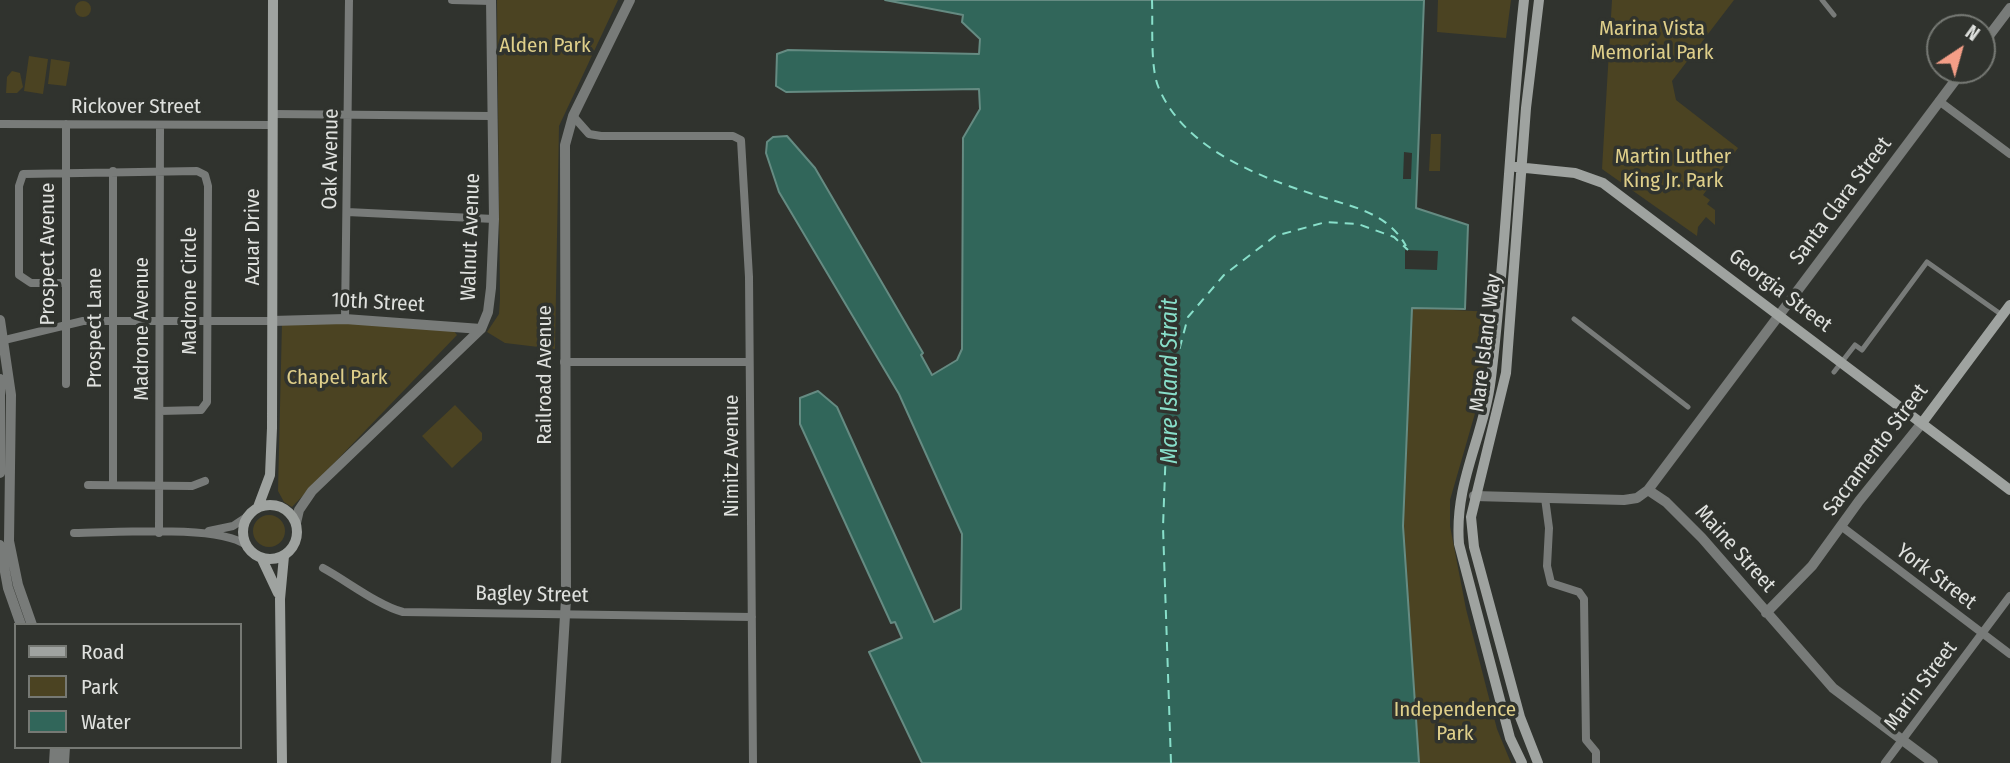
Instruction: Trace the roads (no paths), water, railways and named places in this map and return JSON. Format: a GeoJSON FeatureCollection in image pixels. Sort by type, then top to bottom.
{"type":"FeatureCollection","features":[{"type":"Feature","properties":{"kind":"main road","name":"Azuar Drive"},"geometry":{"type":"LineString","coordinates":[[272,0],[270,475],[275,496],[283,508]]}},
{"type":"Feature","properties":{"kind":"main road","name":"Mare Island Way"},"geometry":{"type":"LineString","coordinates":[[1522,763],[1508,730],[1458,544],[1459,495],[1490,382],[1524,0]]}},
{"type":"Feature","properties":{"kind":"main road","name":"Mare Island Way"},"geometry":{"type":"LineString","coordinates":[[1538,763],[1520,717],[1474,547],[1471,517],[1506,373],[1522,167],[1539,0]]}},
{"type":"Feature","properties":{"kind":"main road","name":"Georgia Street"},"geometry":{"type":"LineString","coordinates":[[1508,167],[1575,173],[1602,183],[2010,490]]}},
{"type":"Feature","properties":{"kind":"main road","name":"Sacramento Street"},"geometry":{"type":"LineString","coordinates":[[1922,423],[2006,318],[2010,305]]}},
{"type":"Feature","properties":{"kind":"main road","name":"Azuar Drive"},"geometry":{"type":"LineString","coordinates":[[258,508],[270,475]]}},
{"type":"Feature","properties":{"kind":"main road"},"geometry":{"type":"LineString","coordinates":[[1459,495],[1474,496]]}},
{"type":"Feature","properties":{"kind":"main road"},"geometry":{"type":"LineString","coordinates":[[281,599],[262,559],[246,545],[242,532],[248,516],[258,508],[271,505],[283,508],[296,523],[296,542],[284,556],[281,599],[282,763]]}},
{"type":"Feature","properties":{"kind":"main road"},"geometry":{"type":"LineString","coordinates":[[262,559],[284,556]]}},
{"type":"Feature","properties":{"kind":"street","name":"Oak Avenue"},"geometry":{"type":"LineString","coordinates":[[345,319],[350,115],[349,0]]}},
{"type":"Feature","properties":{"kind":"street"},"geometry":{"type":"LineString","coordinates":[[452,0],[491,0]]}},
{"type":"Feature","properties":{"kind":"street","name":"Walnut Avenue"},"geometry":{"type":"LineString","coordinates":[[296,523],[299,510],[312,491],[481,330],[490,300],[494,219],[491,0]]}},
{"type":"Feature","properties":{"kind":"street","name":"Railroad Avenue"},"geometry":{"type":"LineString","coordinates":[[556,763],[565,613],[564,160],[573,116],[630,0]]}},
{"type":"Feature","properties":{"kind":"street"},"geometry":{"type":"LineString","coordinates":[[1822,0],[1833,15]]}},
{"type":"Feature","properties":{"kind":"street"},"geometry":{"type":"LineString","coordinates":[[1996,26],[2010,8]]}},
{"type":"Feature","properties":{"kind":"street","name":"Santa Clara Street"},"geometry":{"type":"LineString","coordinates":[[1648,490],[1953,84]]}},
{"type":"Feature","properties":{"kind":"street"},"geometry":{"type":"LineString","coordinates":[[1940,101],[2010,154]]}},
{"type":"Feature","properties":{"kind":"street","name":"Rickover Street"},"geometry":{"type":"LineString","coordinates":[[0,124],[160,125],[350,115],[491,117]]}},
{"type":"Feature","properties":{"kind":"street","name":"Nimitz Avenue"},"geometry":{"type":"LineString","coordinates":[[573,116],[589,134],[733,136],[741,140],[750,277],[753,763]]}},
{"type":"Feature","properties":{"kind":"street","name":"Prospect Avenue"},"geometry":{"type":"LineString","coordinates":[[66,124],[66,384]]}},
{"type":"Feature","properties":{"kind":"street","name":"Madrone Avenue"},"geometry":{"type":"LineString","coordinates":[[159,533],[160,125]]}},
{"type":"Feature","properties":{"kind":"street"},"geometry":{"type":"LineString","coordinates":[[66,283],[31,283],[19,275],[21,177],[27,172],[160,171]]}},
{"type":"Feature","properties":{"kind":"street","name":"Madrone Circle"},"geometry":{"type":"LineString","coordinates":[[159,411],[201,410],[206,406],[207,321],[207,179],[197,171],[160,171]]}},
{"type":"Feature","properties":{"kind":"street","name":"Prospect Lane"},"geometry":{"type":"LineString","coordinates":[[113,172],[113,485]]}},
{"type":"Feature","properties":{"kind":"street"},"geometry":{"type":"LineString","coordinates":[[347,212],[494,219]]}},
{"type":"Feature","properties":{"kind":"street"},"geometry":{"type":"LineString","coordinates":[[1834,372],[1855,345],[1862,350],[1927,262],[2006,318]]}},
{"type":"Feature","properties":{"kind":"street","name":"10th Street"},"geometry":{"type":"LineString","coordinates":[[272,321],[345,319],[481,330]]}},
{"type":"Feature","properties":{"kind":"street"},"geometry":{"type":"LineString","coordinates":[[1574,319],[1688,407]]}},
{"type":"Feature","properties":{"kind":"street"},"geometry":{"type":"LineString","coordinates":[[0,320],[12,420],[9,541],[18,585],[31,623]]}},
{"type":"Feature","properties":{"kind":"street"},"geometry":{"type":"LineString","coordinates":[[2,340],[66,323],[272,321]]}},
{"type":"Feature","properties":{"kind":"street"},"geometry":{"type":"LineString","coordinates":[[564,362],[749,362]]}},
{"type":"Feature","properties":{"kind":"street"},"geometry":{"type":"LineString","coordinates":[[0,379],[0,473]]}},
{"type":"Feature","properties":{"kind":"street","name":"Sacramento Street"},"geometry":{"type":"LineString","coordinates":[[1766,613],[1805,576],[1922,423]]}},
{"type":"Feature","properties":{"kind":"street"},"geometry":{"type":"LineString","coordinates":[[88,485],[192,486],[205,481]]}},
{"type":"Feature","properties":{"kind":"street"},"geometry":{"type":"LineString","coordinates":[[1474,496],[1624,500],[1637,498],[1648,490]]}},
{"type":"Feature","properties":{"kind":"street","name":"Maine Street"},"geometry":{"type":"LineString","coordinates":[[1648,490],[1665,502],[1696,532],[1833,688],[1933,763]]}},
{"type":"Feature","properties":{"kind":"street"},"geometry":{"type":"LineString","coordinates":[[1545,498],[1549,528],[1547,566],[1551,583],[1579,592],[1584,599],[1586,740],[1596,752],[1596,763]]}},
{"type":"Feature","properties":{"kind":"street"},"geometry":{"type":"LineString","coordinates":[[198,533],[233,526],[248,516]]}},
{"type":"Feature","properties":{"kind":"street","name":"York Street"},"geometry":{"type":"LineString","coordinates":[[1841,526],[2010,654]]}},
{"type":"Feature","properties":{"kind":"street"},"geometry":{"type":"LineString","coordinates":[[74,533],[198,533],[233,538],[246,545]]}},
{"type":"Feature","properties":{"kind":"street"},"geometry":{"type":"LineString","coordinates":[[0,545],[8,587],[20,623]]}},
{"type":"Feature","properties":{"kind":"street","name":"Bagley Street"},"geometry":{"type":"LineString","coordinates":[[323,568],[361,588],[387,608],[403,612],[752,617]]}},
{"type":"Feature","properties":{"kind":"street","name":"Marin Street"},"geometry":{"type":"LineString","coordinates":[[1885,763],[2010,596]]}},
{"type":"Feature","properties":{"kind":"water","name":"Mare Island Strait"},"geometry":{"type":"Polygon","coordinates":[[[885,0],[1424,0],[1416,208],[1468,225],[1465,309],[1412,308],[1403,526],[1419,763],[922,763],[869,652],[902,638],[895,622],[891,623],[800,424],[800,398],[818,391],[837,407],[934,622],[961,609],[962,534],[899,394],[779,192],[766,153],[767,142],[773,137],[787,136],[815,168],[923,353],[921,355],[932,375],[957,360],[962,349],[963,138],[980,109],[979,89],[786,92],[776,86],[777,54],[788,50],[979,54],[980,39],[962,22],[963,15],[885,0]]]}},
{"type":"Feature","properties":{"kind":"park label","name":"Marina Vista Memorial Park"},"geometry":{"type":"Point","coordinates":[1652,41]}},
{"type":"Feature","properties":{"kind":"park label","name":"Alden Park"},"geometry":{"type":"Point","coordinates":[545,46]}},
{"type":"Feature","properties":{"kind":"park label","name":"Martin Luther King Jr. Park"},"geometry":{"type":"Point","coordinates":[1673,169]}},
{"type":"Feature","properties":{"kind":"park label","name":"Chapel Park"},"geometry":{"type":"Point","coordinates":[337,378]}},
{"type":"Feature","properties":{"kind":"park label","name":"Independence Park"},"geometry":{"type":"Point","coordinates":[1455,722]}}]}
